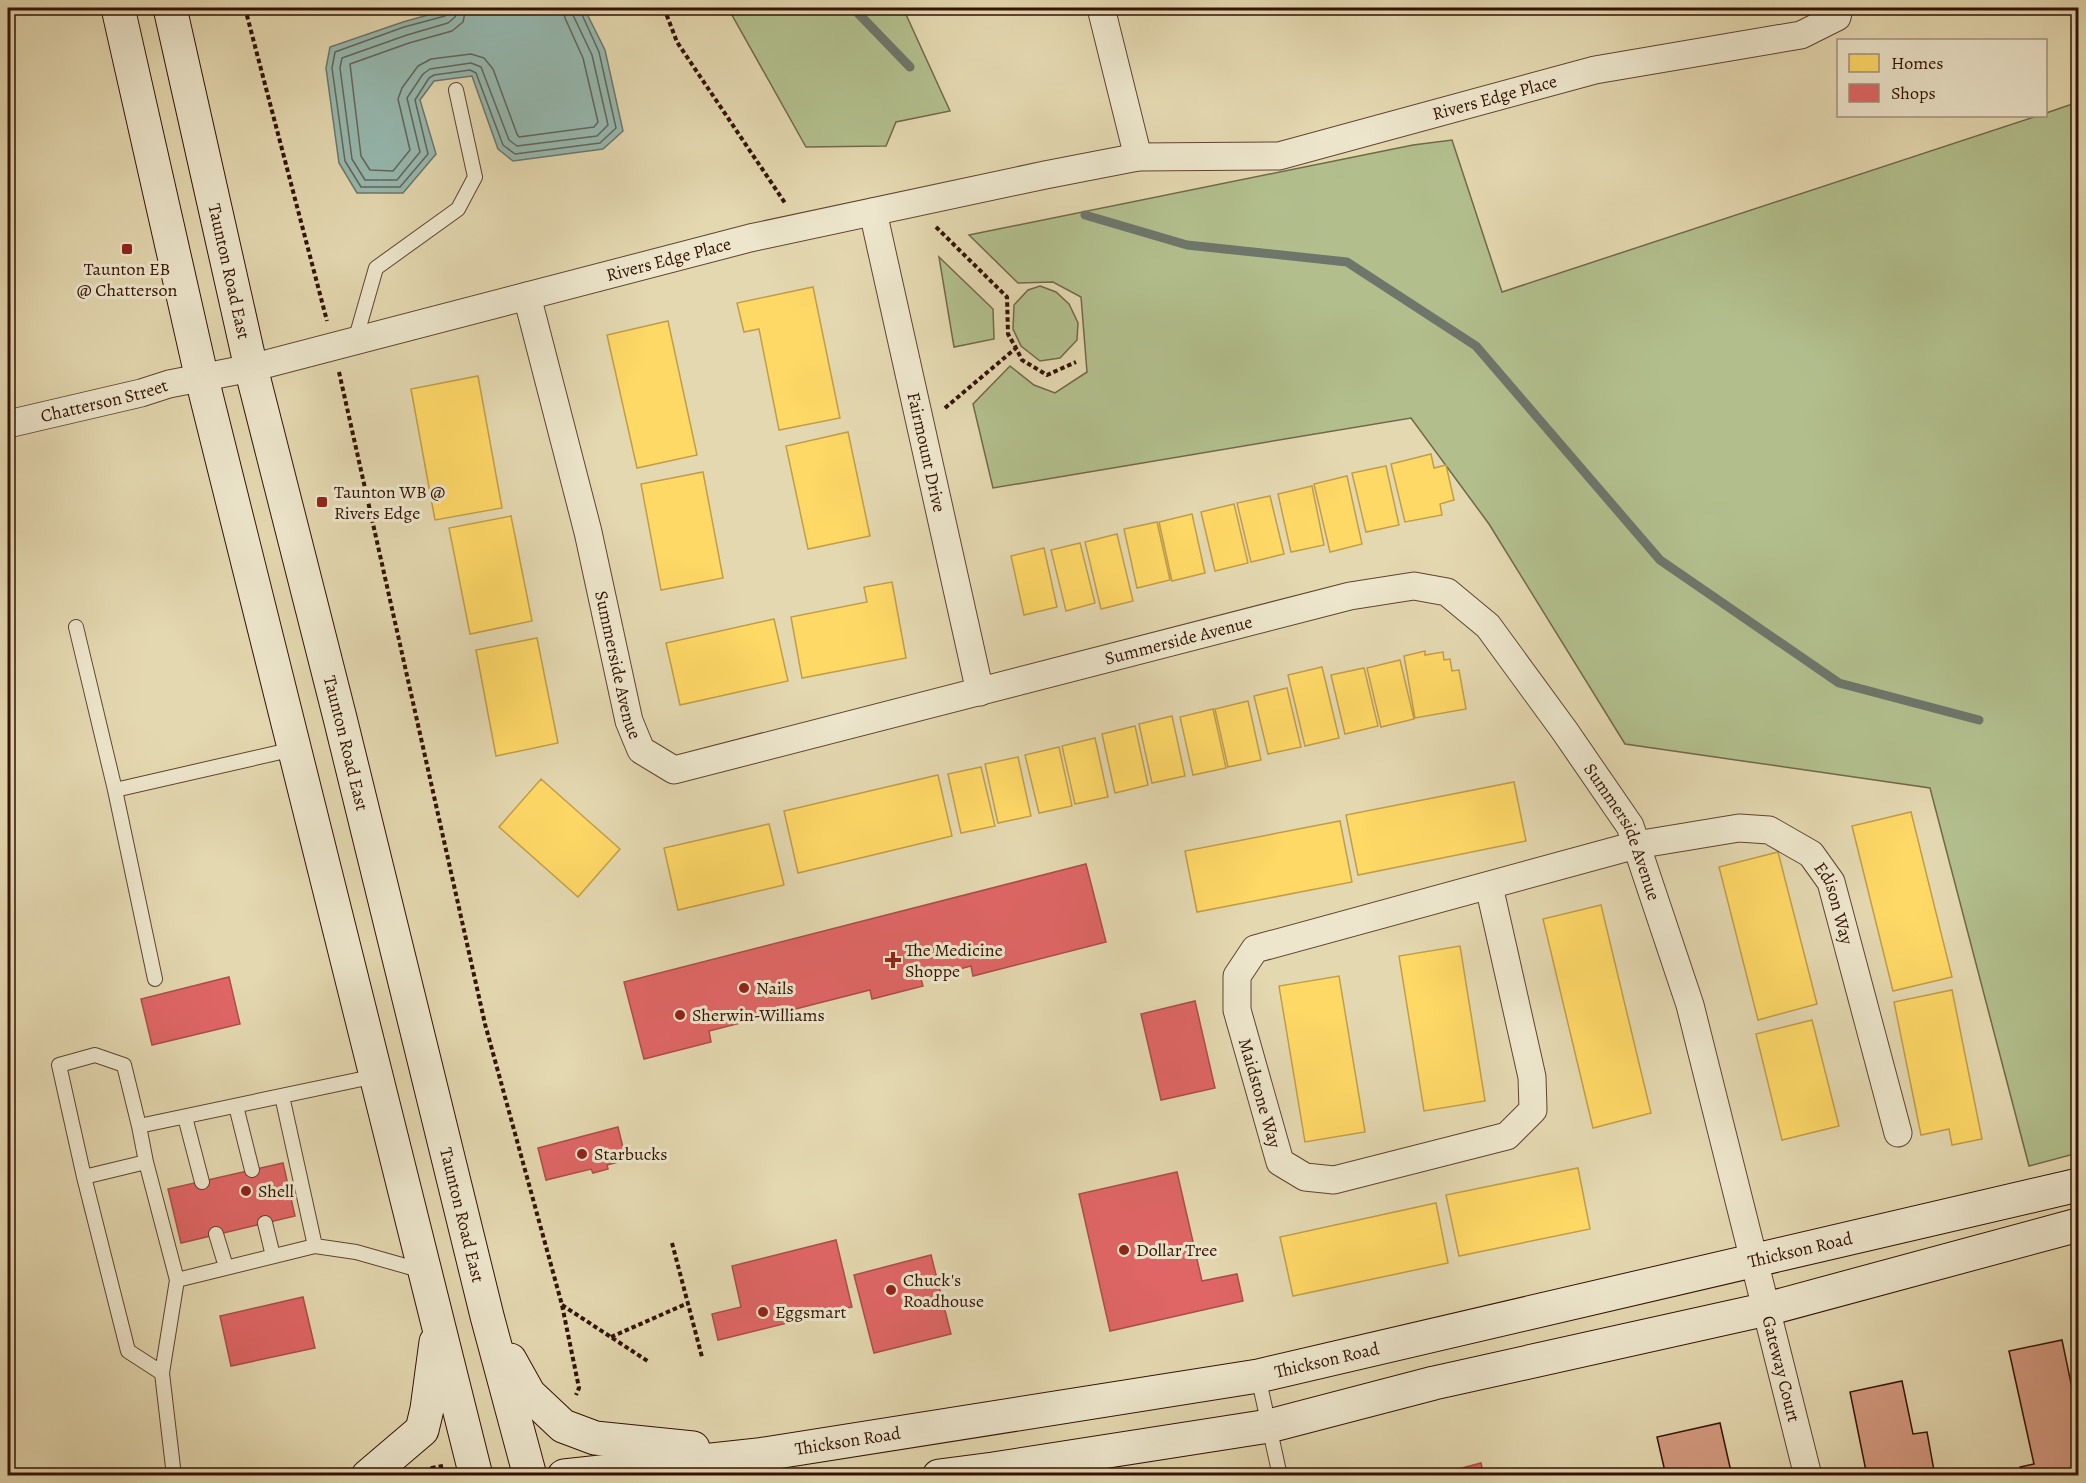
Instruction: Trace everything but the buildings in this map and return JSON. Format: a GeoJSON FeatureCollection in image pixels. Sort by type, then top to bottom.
{"type":"FeatureCollection","features":[{"type":"Feature","properties":{"kind":"main road"},"geometry":{"type":"LineString","coordinates":[[118,8],[202,379],[476,1476]]}},
{"type":"Feature","properties":{"kind":"main road","name":"Taunton Road East"},"geometry":{"type":"LineString","coordinates":[[170,8],[251,368],[340,718],[487,1316],[530,1476]]}},
{"type":"Feature","properties":{"kind":"main road","name":"Thickson Road"},"geometry":{"type":"LineString","coordinates":[[564,1476],[758,1455],[1258,1376],[2079,1185]]}},
{"type":"Feature","properties":{"kind":"main road"},"geometry":{"type":"LineString","coordinates":[[939,1476],[1269,1425],[1434,1383],[1767,1309],[2079,1225]]}},
{"type":"Feature","properties":{"kind":"main road"},"geometry":{"type":"LineString","coordinates":[[487,1316],[529,1394],[563,1426],[595,1438],[758,1455]]}},
{"type":"Feature","properties":{"kind":"main road"},"geometry":{"type":"LineString","coordinates":[[368,1476],[422,1430],[438,1325]]}},
{"type":"Feature","properties":{"kind":"street"},"geometry":{"type":"LineString","coordinates":[[1101,8],[1138,157]]}},
{"type":"Feature","properties":{"kind":"street","name":"Rivers Edge Place"},"geometry":{"type":"LineString","coordinates":[[202,379],[750,238],[912,203],[1138,157],[1279,156],[1595,70],[1801,35],[1837,16],[1839,8]]}},
{"type":"Feature","properties":{"kind":"street","name":"Fairmount Drive"},"geometry":{"type":"LineString","coordinates":[[873,212],[980,693]]}},
{"type":"Feature","properties":{"kind":"street","name":"Summerside Avenue"},"geometry":{"type":"LineString","coordinates":[[527,296],[588,532],[628,721],[641,750],[674,770],[1350,596],[1414,586],[1447,592],[1488,626],[1630,826],[1690,1005],[1755,1262]]}},
{"type":"Feature","properties":{"kind":"street","name":"Chatterson Street"},"geometry":{"type":"LineString","coordinates":[[8,424],[141,393],[169,384],[202,379]]}},
{"type":"Feature","properties":{"kind":"street","name":"Edison Way"},"geometry":{"type":"LineString","coordinates":[[1636,845],[1739,828],[1769,830],[1811,854],[1831,882],[1898,1133]]}},
{"type":"Feature","properties":{"kind":"street","name":"Maidstone Way"},"geometry":{"type":"LineString","coordinates":[[1489,886],[1532,1077],[1533,1110],[1507,1136],[1334,1179],[1305,1177],[1280,1162],[1237,1010],[1237,976],[1256,949],[1636,845]]}},
{"type":"Feature","properties":{"kind":"street","name":"Gateway Court"},"geometry":{"type":"LineString","coordinates":[[1755,1262],[1808,1476]]}},
{"type":"Feature","properties":{"kind":"lane"},"geometry":{"type":"LineString","coordinates":[[344,344],[376,268],[458,209],[475,177],[456,90]]}},
{"type":"Feature","properties":{"kind":"lane"},"geometry":{"type":"LineString","coordinates":[[76,627],[115,790],[155,979]]}},
{"type":"Feature","properties":{"kind":"lane"},"geometry":{"type":"LineString","coordinates":[[115,790],[294,749]]}},
{"type":"Feature","properties":{"kind":"lane"},"geometry":{"type":"LineString","coordinates":[[162,1373],[128,1351],[84,1177],[59,1065],[95,1055],[124,1065],[146,1162],[177,1280],[162,1373],[174,1476]]}},
{"type":"Feature","properties":{"kind":"lane"},"geometry":{"type":"LineString","coordinates":[[139,1126],[376,1076]]}},
{"type":"Feature","properties":{"kind":"lane"},"geometry":{"type":"LineString","coordinates":[[282,1096],[315,1246]]}},
{"type":"Feature","properties":{"kind":"lane"},"geometry":{"type":"LineString","coordinates":[[236,1106],[252,1170]]}},
{"type":"Feature","properties":{"kind":"lane"},"geometry":{"type":"LineString","coordinates":[[185,1117],[202,1182]]}},
{"type":"Feature","properties":{"kind":"lane"},"geometry":{"type":"LineString","coordinates":[[84,1177],[146,1162]]}},
{"type":"Feature","properties":{"kind":"lane"},"geometry":{"type":"LineString","coordinates":[[265,1223],[273,1256]]}},
{"type":"Feature","properties":{"kind":"lane"},"geometry":{"type":"LineString","coordinates":[[216,1234],[226,1267]]}},
{"type":"Feature","properties":{"kind":"lane"},"geometry":{"type":"LineString","coordinates":[[177,1280],[315,1246],[356,1252],[425,1272]]}},
{"type":"Feature","properties":{"kind":"lane"},"geometry":{"type":"LineString","coordinates":[[1258,1376],[1280,1476]]}},
{"type":"Feature","properties":{"kind":"path"},"geometry":{"type":"LineString","coordinates":[[245,8],[344,344],[485,1024],[562,1305],[579,1388],[563,1426]]}},
{"type":"Feature","properties":{"kind":"path"},"geometry":{"type":"LineString","coordinates":[[664,8],[677,42],[801,227]]}},
{"type":"Feature","properties":{"kind":"path"},"geometry":{"type":"LineString","coordinates":[[912,203],[1007,297],[1008,334],[1022,360],[1047,375],[1076,362]]}},
{"type":"Feature","properties":{"kind":"path"},"geometry":{"type":"LineString","coordinates":[[921,429],[1016,348]]}},
{"type":"Feature","properties":{"kind":"path"},"geometry":{"type":"LineString","coordinates":[[672,1243],[702,1357]]}},
{"type":"Feature","properties":{"kind":"path"},"geometry":{"type":"LineString","coordinates":[[611,1337],[688,1302]]}},
{"type":"Feature","properties":{"kind":"path"},"geometry":{"type":"LineString","coordinates":[[562,1305],[649,1362]]}},
{"type":"Feature","properties":{"kind":"green space"},"geometry":{"type":"Polygon","coordinates":[[[728,8],[903,8],[950,111],[896,122],[886,146],[806,147],[728,8]]]}},
{"type":"Feature","properties":{"kind":"green space"},"geometry":{"type":"Polygon","coordinates":[[[2078,102],[2078,1153],[2029,1166],[1930,788],[1625,744],[1489,524],[1411,418],[993,488],[973,404],[1010,366],[1034,385],[1055,393],[1087,372],[1081,297],[1053,282],[1018,283],[969,235],[1413,145],[1452,140],[1502,292],[2034,117],[2047,117],[2047,113],[2078,102]]]}},
{"type":"Feature","properties":{"kind":"green space"},"geometry":{"type":"Polygon","coordinates":[[[939,257],[993,309],[994,339],[954,347],[939,257]]]}},
{"type":"Feature","properties":{"kind":"green space"},"geometry":{"type":"Polygon","coordinates":[[[1040,286],[1056,292],[1069,304],[1078,323],[1077,340],[1060,358],[1040,361],[1021,346],[1013,329],[1014,305],[1028,290],[1040,286]]]}},
{"type":"Feature","properties":{"kind":"water"},"geometry":{"type":"Polygon","coordinates":[[[453,8],[584,8],[605,50],[623,131],[603,149],[513,161],[498,149],[472,76],[434,81],[420,100],[436,154],[403,193],[357,193],[339,163],[326,68],[330,47],[453,8]]]}},
{"type":"Feature","properties":{"kind":"waterway"},"geometry":{"type":"LineString","coordinates":[[853,8],[910,67]]}},
{"type":"Feature","properties":{"kind":"waterway"},"geometry":{"type":"LineString","coordinates":[[1085,215],[1187,245],[1347,262],[1476,346],[1660,560],[1839,683],[1979,720]]}},
{"type":"Feature","properties":{"kind":"place","name":"Taunton EB @ Chatterson"},"geometry":{"type":"Point","coordinates":[127,249]}},
{"type":"Feature","properties":{"kind":"place","name":"Taunton WB @ Rivers Edge"},"geometry":{"type":"Point","coordinates":[322,502]}},
{"type":"Feature","properties":{"kind":"place","name":"The Medicine Shoppe"},"geometry":{"type":"Point","coordinates":[893,960]}},
{"type":"Feature","properties":{"kind":"place","name":"Nails"},"geometry":{"type":"Point","coordinates":[744,988]}},
{"type":"Feature","properties":{"kind":"place","name":"Sherwin-Williams"},"geometry":{"type":"Point","coordinates":[680,1015]}},
{"type":"Feature","properties":{"kind":"place","name":"Starbucks"},"geometry":{"type":"Point","coordinates":[582,1154]}},
{"type":"Feature","properties":{"kind":"place","name":"Shell"},"geometry":{"type":"Point","coordinates":[246,1191]}},
{"type":"Feature","properties":{"kind":"place","name":"Dollar Tree"},"geometry":{"type":"Point","coordinates":[1124,1250]}},
{"type":"Feature","properties":{"kind":"place","name":"Chuck's Roadhouse"},"geometry":{"type":"Point","coordinates":[891,1290]}},
{"type":"Feature","properties":{"kind":"place","name":"Eggsmart"},"geometry":{"type":"Point","coordinates":[763,1312]}}]}
